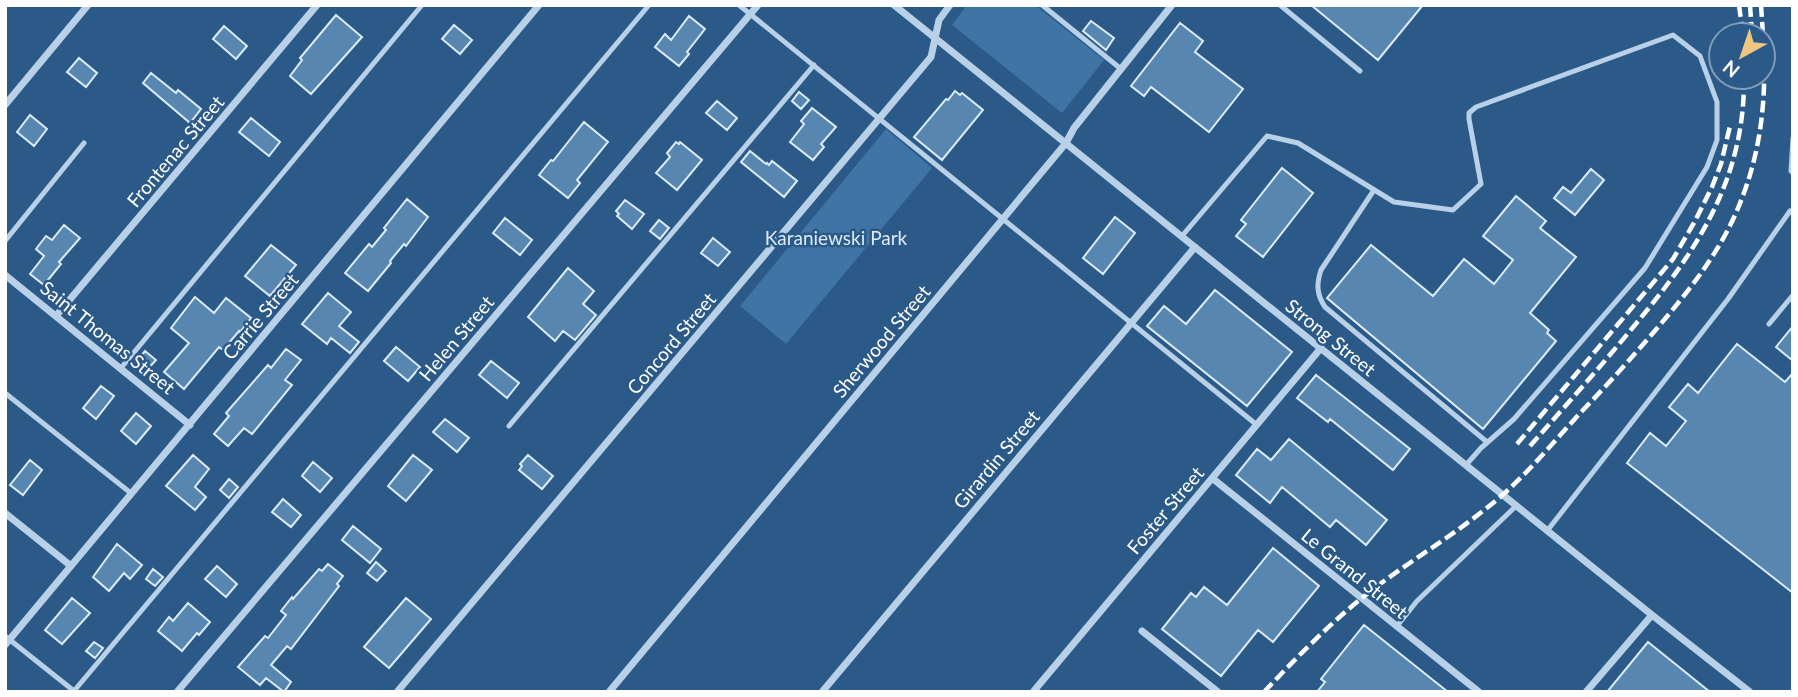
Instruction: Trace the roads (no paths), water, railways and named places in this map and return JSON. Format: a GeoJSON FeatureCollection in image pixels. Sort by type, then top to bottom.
{"type":"FeatureCollection","features":[{"type":"Feature","properties":{"kind":"street"},"geometry":{"type":"LineString","coordinates":[[5,105],[88,5]]}},
{"type":"Feature","properties":{"kind":"street","name":"Frontenac Street"},"geometry":{"type":"LineString","coordinates":[[56,316],[317,5]]}},
{"type":"Feature","properties":{"kind":"street","name":"Carrie Street"},"geometry":{"type":"LineString","coordinates":[[7,640],[190,425],[538,5]]}},
{"type":"Feature","properties":{"kind":"street","name":"Helen Street"},"geometry":{"type":"LineString","coordinates":[[177,692],[758,5]]}},
{"type":"Feature","properties":{"kind":"street","name":"Strong Street"},"geometry":{"type":"LineString","coordinates":[[894,5],[1750,692]]}},
{"type":"Feature","properties":{"kind":"street","name":"Concord Street"},"geometry":{"type":"LineString","coordinates":[[397,692],[931,57],[939,20],[950,5]]}},
{"type":"Feature","properties":{"kind":"street","name":"Sherwood Street"},"geometry":{"type":"LineString","coordinates":[[609,692],[1066,144],[1074,128],[1172,5]]}},
{"type":"Feature","properties":{"kind":"street","name":"Girardin Street"},"geometry":{"type":"LineString","coordinates":[[822,692],[1195,247]]}},
{"type":"Feature","properties":{"kind":"street","name":"Saint Thomas Street"},"geometry":{"type":"LineString","coordinates":[[5,275],[190,425]]}},
{"type":"Feature","properties":{"kind":"street","name":"Foster Street"},"geometry":{"type":"LineString","coordinates":[[1033,692],[1321,348]]}},
{"type":"Feature","properties":{"kind":"street","name":"Le Grand Street"},"geometry":{"type":"LineString","coordinates":[[1212,478],[1479,692]]}},
{"type":"Feature","properties":{"kind":"street"},"geometry":{"type":"LineString","coordinates":[[5,513],[71,566]]}},
{"type":"Feature","properties":{"kind":"street"},"geometry":{"type":"LineString","coordinates":[[1586,692],[1653,615]]}},
{"type":"Feature","properties":{"kind":"street"},"geometry":{"type":"LineString","coordinates":[[1142,631],[1218,692]]}},
{"type":"Feature","properties":{"kind":"lane"},"geometry":{"type":"LineString","coordinates":[[121,368],[422,5]]}},
{"type":"Feature","properties":{"kind":"lane"},"geometry":{"type":"LineString","coordinates":[[7,640],[74,691],[649,5]]}},
{"type":"Feature","properties":{"kind":"lane"},"geometry":{"type":"LineString","coordinates":[[739,5],[1256,425]]}},
{"type":"Feature","properties":{"kind":"lane"},"geometry":{"type":"LineString","coordinates":[[1042,5],[1121,69]]}},
{"type":"Feature","properties":{"kind":"lane"},"geometry":{"type":"LineString","coordinates":[[1051,12],[1056,5]]}},
{"type":"Feature","properties":{"kind":"lane"},"geometry":{"type":"LineString","coordinates":[[1280,5],[1360,71]]}},
{"type":"Feature","properties":{"kind":"lane"},"geometry":{"type":"LineString","coordinates":[[1182,236],[1267,135],[1297,143],[1394,202],[1453,210],[1481,184],[1469,119],[1469,113],[1476,107],[1673,35],[1700,56],[1717,102],[1717,140],[1707,167],[1645,268],[1514,419],[1466,465]]}},
{"type":"Feature","properties":{"kind":"lane"},"geometry":{"type":"LineString","coordinates":[[509,426],[814,65]]}},
{"type":"Feature","properties":{"kind":"lane"},"geometry":{"type":"LineString","coordinates":[[1793,138],[1793,173]]}},
{"type":"Feature","properties":{"kind":"lane"},"geometry":{"type":"LineString","coordinates":[[5,241],[84,143]]}},
{"type":"Feature","properties":{"kind":"lane"},"geometry":{"type":"LineString","coordinates":[[1374,190],[1321,270],[1317,280],[1318,297],[1325,307],[1487,442]]}},
{"type":"Feature","properties":{"kind":"lane"},"geometry":{"type":"LineString","coordinates":[[1547,531],[1728,299],[1790,211],[1793,213]]}},
{"type":"Feature","properties":{"kind":"lane"},"geometry":{"type":"LineString","coordinates":[[1769,324],[1793,295]]}},
{"type":"Feature","properties":{"kind":"lane"},"geometry":{"type":"LineString","coordinates":[[5,393],[132,494]]}},
{"type":"Feature","properties":{"kind":"lane"},"geometry":{"type":"LineString","coordinates":[[1397,626],[1417,601],[1516,506]]}},
{"type":"Feature","properties":{"kind":"railway"},"geometry":{"type":"LineString","coordinates":[[1739,5],[1741,21]]}},
{"type":"Feature","properties":{"kind":"railway"},"geometry":{"type":"LineString","coordinates":[[1750,5],[1751,21]]}},
{"type":"Feature","properties":{"kind":"railway"},"geometry":{"type":"LineString","coordinates":[[1761,5],[1762,21]]}},
{"type":"Feature","properties":{"kind":"railway"},"geometry":{"type":"LineString","coordinates":[[1530,446],[1669,283],[1704,229],[1729,173],[1737,143],[1743,91]]}},
{"type":"Feature","properties":{"kind":"railway"},"geometry":{"type":"LineString","coordinates":[[1264,692],[1316,639],[1358,602],[1386,579],[1474,518],[1514,485],[1671,311],[1717,250],[1735,216],[1754,159],[1762,119],[1763,91]]}},
{"type":"Feature","properties":{"kind":"railway"},"geometry":{"type":"LineString","coordinates":[[1517,444],[1673,259],[1712,187],[1721,164],[1730,126]]}},
{"type":"Feature","properties":{"kind":"park label","name":"Karaniewski Park"},"geometry":{"type":"Point","coordinates":[836,237]}}]}
